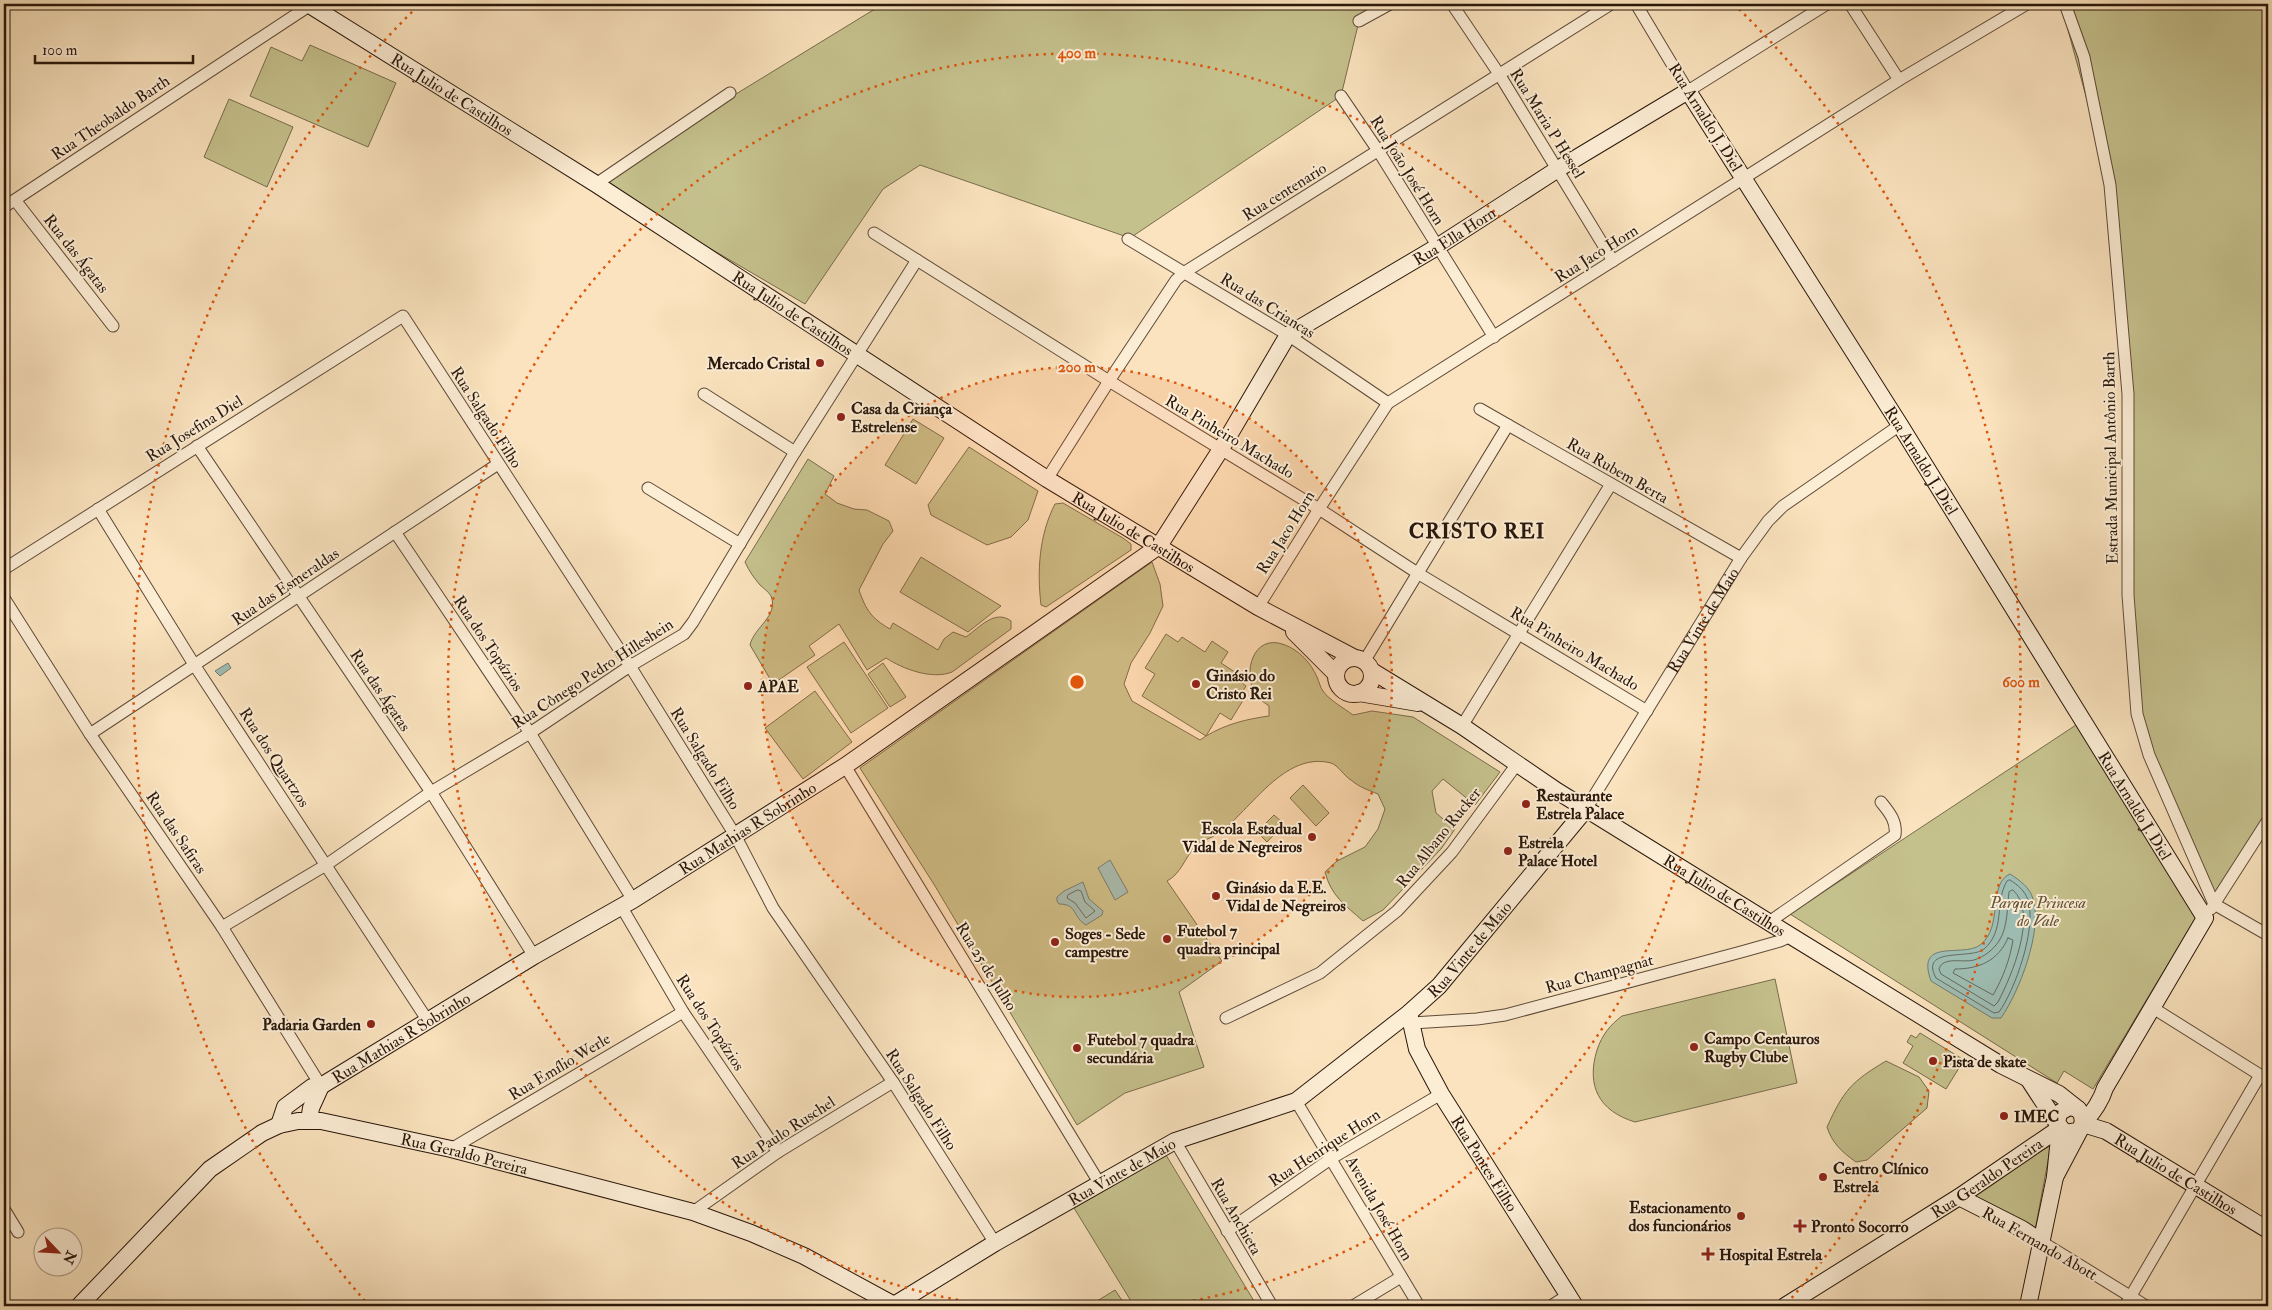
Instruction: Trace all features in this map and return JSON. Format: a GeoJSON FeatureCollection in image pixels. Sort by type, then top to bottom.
{"type":"FeatureCollection","features":[{"type":"Feature","properties":{"kind":"main road","name":"Rua Julio de Castilhos"},"geometry":{"type":"LineString","coordinates":[[310,4],[596,184],[1047,479],[1258,606],[1363,663],[1462,726],[1586,809],[2001,1065],[2059,1094],[2080,1116],[2197,1185],[2268,1230]]}},
{"type":"Feature","properties":{"kind":"main road","name":"Rua Ella Horn"},"geometry":{"type":"LineString","coordinates":[[1159,546],[1221,449],[1288,335],[1437,247],[1558,169],[1688,92]]}},
{"type":"Feature","properties":{"kind":"main road","name":"Rua Arnaldo J. Diel"},"geometry":{"type":"LineString","coordinates":[[1688,92],[1745,178],[1900,425],[2205,918]]}},
{"type":"Feature","properties":{"kind":"main road","name":"Rua Mathias R Sobrinho"},"geometry":{"type":"LineString","coordinates":[[279,1125],[285,1107],[312,1087],[321,1086],[534,956],[627,903],[845,766],[1159,546]]}},
{"type":"Feature","properties":{"kind":"main road","name":"Rua Julio de Castilhos"},"geometry":{"type":"LineString","coordinates":[[1280,618],[1336,674]]}},
{"type":"Feature","properties":{"kind":"main road"},"geometry":{"type":"LineString","coordinates":[[1342,662],[1363,663],[1371,682],[1364,691],[1353,694],[1342,689],[1336,674],[1342,662]]}},
{"type":"Feature","properties":{"kind":"main road","name":"Rua Julio de Castilhos"},"geometry":{"type":"LineString","coordinates":[[1358,693],[1425,704]]}},
{"type":"Feature","properties":{"kind":"main road","name":"Rua Vinte de Maio"},"geometry":{"type":"LineString","coordinates":[[894,1306],[994,1243],[1175,1141],[1296,1101],[1410,1018],[1439,986],[1586,809]]}},
{"type":"Feature","properties":{"kind":"main road"},"geometry":{"type":"LineString","coordinates":[[2055,1178],[2085,1107],[2105,1088],[2205,918]]}},
{"type":"Feature","properties":{"kind":"main road","name":"Rua Pontes Filho"},"geometry":{"type":"LineString","coordinates":[[1410,1018],[1417,1048],[1441,1094],[1571,1301]]}},
{"type":"Feature","properties":{"kind":"main road","name":"Rua Julio de Castilhos"},"geometry":{"type":"LineString","coordinates":[[2028,1078],[2048,1106],[2060,1128]]}},
{"type":"Feature","properties":{"kind":"main road","name":"Rua Mathias R Sobrinho"},"geometry":{"type":"LineString","coordinates":[[309,1121],[310,1108],[321,1086]]}},
{"type":"Feature","properties":{"kind":"main road"},"geometry":{"type":"LineString","coordinates":[[2028,1306],[2055,1178],[2060,1128],[2057,1118],[2061,1111],[2069,1107],[2080,1116]]}},
{"type":"Feature","properties":{"kind":"main road"},"geometry":{"type":"LineString","coordinates":[[2060,1128],[2065,1132],[2074,1133],[2080,1116]]}},
{"type":"Feature","properties":{"kind":"main road","name":"Rua Geraldo Pereira"},"geometry":{"type":"LineString","coordinates":[[84,1304],[210,1169],[242,1145],[279,1125],[298,1121],[322,1121],[451,1149],[693,1212],[751,1233],[804,1256],[894,1306]]}},
{"type":"Feature","properties":{"kind":"main road","name":"Rua Geraldo Pereira"},"geometry":{"type":"LineString","coordinates":[[1785,1306],[1959,1197],[2060,1128]]}},
{"type":"Feature","properties":{"kind":"main road","name":"Rua Fernando Abott"},"geometry":{"type":"LineString","coordinates":[[1959,1197],[2022,1229],[2042,1242]]}},
{"type":"Feature","properties":{"kind":"main road"},"geometry":{"type":"LineString","coordinates":[[2022,1229],[2037,1267]]}},
{"type":"Feature","properties":{"kind":"street","name":"Rua Theobaldo Barth"},"geometry":{"type":"LineString","coordinates":[[4,207],[310,4]]}},
{"type":"Feature","properties":{"kind":"street"},"geometry":{"type":"LineString","coordinates":[[1359,21],[1390,4]]}},
{"type":"Feature","properties":{"kind":"street","name":"Rua Maria P Hessel"},"geometry":{"type":"LineString","coordinates":[[1452,4],[1499,74],[1613,261]]}},
{"type":"Feature","properties":{"kind":"street","name":"Rua centenario"},"geometry":{"type":"LineString","coordinates":[[1047,479],[1108,381],[1176,280],[1185,272],[1379,152],[1611,4]]}},
{"type":"Feature","properties":{"kind":"street","name":"Rua Arnaldo J. Diel"},"geometry":{"type":"LineString","coordinates":[[1636,4],[1688,92]]}},
{"type":"Feature","properties":{"kind":"street","name":"Rua Ella Horn"},"geometry":{"type":"LineString","coordinates":[[1688,92],[1827,4]]}},
{"type":"Feature","properties":{"kind":"street"},"geometry":{"type":"LineString","coordinates":[[1850,4],[1899,80]]}},
{"type":"Feature","properties":{"kind":"street","name":"Rua Jaco Horn"},"geometry":{"type":"LineString","coordinates":[[1258,606],[1318,509],[1388,403],[1899,80],[2027,4]]}},
{"type":"Feature","properties":{"kind":"street","name":"Estrada Municipal Antônio Barth"},"geometry":{"type":"LineString","coordinates":[[2065,4],[2084,57],[2110,185],[2128,394],[2128,595],[2137,714],[2149,755],[2214,904]]}},
{"type":"Feature","properties":{"kind":"street"},"geometry":{"type":"LineString","coordinates":[[596,184],[730,93]]}},
{"type":"Feature","properties":{"kind":"street","name":"Rua João José Horn"},"geometry":{"type":"LineString","coordinates":[[1341,96],[1379,152],[1494,337]]}},
{"type":"Feature","properties":{"kind":"street","name":"Rua das Ágatas"},"geometry":{"type":"LineString","coordinates":[[15,200],[113,326]]}},
{"type":"Feature","properties":{"kind":"street","name":"Rua Pinheiro Machado"},"geometry":{"type":"LineString","coordinates":[[874,233],[1108,381],[1318,509],[1419,574],[1647,711]]}},
{"type":"Feature","properties":{"kind":"street","name":"Rua das Criancas"},"geometry":{"type":"LineString","coordinates":[[1128,239],[1288,335],[1388,403]]}},
{"type":"Feature","properties":{"kind":"street","name":"Rua Cônego Pedro Hilleshein"},"geometry":{"type":"LineString","coordinates":[[222,927],[326,865],[431,792],[530,733],[630,666],[684,634],[694,622],[795,452],[916,260]]}},
{"type":"Feature","properties":{"kind":"street","name":"Rua Josefina Diel"},"geometry":{"type":"LineString","coordinates":[[4,569],[402,316]]}},
{"type":"Feature","properties":{"kind":"street","name":"Rua Salgado Filho"},"geometry":{"type":"LineString","coordinates":[[402,316],[630,666],[735,835],[773,908],[893,1082],[994,1243]]}},
{"type":"Feature","properties":{"kind":"street"},"geometry":{"type":"LineString","coordinates":[[704,394],[795,452]]}},
{"type":"Feature","properties":{"kind":"street","name":"Rua Rubem Berta"},"geometry":{"type":"LineString","coordinates":[[1480,409],[1741,558]]}},
{"type":"Feature","properties":{"kind":"street"},"geometry":{"type":"LineString","coordinates":[[1363,663],[1419,574],[1508,425]]}},
{"type":"Feature","properties":{"kind":"street","name":"Rua Vinte de Maio"},"geometry":{"type":"LineString","coordinates":[[1586,809],[1741,558],[1768,522],[1783,506],[1900,425]]}},
{"type":"Feature","properties":{"kind":"street","name":"Rua das Ágatas"},"geometry":{"type":"LineString","coordinates":[[197,446],[431,792],[534,956]]}},
{"type":"Feature","properties":{"kind":"street","name":"Rua das Esmeraldas"},"geometry":{"type":"LineString","coordinates":[[90,734],[498,464]]}},
{"type":"Feature","properties":{"kind":"street"},"geometry":{"type":"LineString","coordinates":[[1462,726],[1518,632],[1611,484]]}},
{"type":"Feature","properties":{"kind":"street"},"geometry":{"type":"LineString","coordinates":[[648,488],[740,544]]}},
{"type":"Feature","properties":{"kind":"street","name":"Rua dos Quartzos"},"geometry":{"type":"LineString","coordinates":[[98,509],[195,666],[428,1020]]}},
{"type":"Feature","properties":{"kind":"street","name":"Rua dos Topázios"},"geometry":{"type":"LineString","coordinates":[[396,532],[530,733],[627,903],[683,1012],[778,1152]]}},
{"type":"Feature","properties":{"kind":"street","name":"Rua das Safiras"},"geometry":{"type":"LineString","coordinates":[[4,598],[90,734],[222,927],[321,1086]]}},
{"type":"Feature","properties":{"kind":"street","name":"Rua Albano Rucker"},"geometry":{"type":"LineString","coordinates":[[1226,1018],[1320,973],[1397,911],[1452,852],[1517,764]]}},
{"type":"Feature","properties":{"kind":"street","name":"Rua 25 de Julho"},"geometry":{"type":"LineString","coordinates":[[845,766],[1100,1184]]}},
{"type":"Feature","properties":{"kind":"street"},"geometry":{"type":"LineString","coordinates":[[1769,922],[1895,835],[1896,826],[1881,802]]}},
{"type":"Feature","properties":{"kind":"street"},"geometry":{"type":"LineString","coordinates":[[2205,918],[2268,820]]}},
{"type":"Feature","properties":{"kind":"street"},"geometry":{"type":"LineString","coordinates":[[2214,904],[2268,935]]}},
{"type":"Feature","properties":{"kind":"street","name":"Rua Champagnat"},"geometry":{"type":"LineString","coordinates":[[1410,1018],[1477,1019],[1505,1015],[1741,952],[1791,936]]}},
{"type":"Feature","properties":{"kind":"street"},"geometry":{"type":"LineString","coordinates":[[2128,1302],[2197,1185],[2264,1078],[2153,1008]]}},
{"type":"Feature","properties":{"kind":"street","name":"Rua Emílio Werle"},"geometry":{"type":"LineString","coordinates":[[451,1149],[683,1012]]}},
{"type":"Feature","properties":{"kind":"street","name":"Rua Paulo Ruschel"},"geometry":{"type":"LineString","coordinates":[[693,1212],[778,1152],[893,1082]]}},
{"type":"Feature","properties":{"kind":"street","name":"Rua Henrique Horn"},"geometry":{"type":"LineString","coordinates":[[1227,1231],[1332,1158],[1441,1094]]}},
{"type":"Feature","properties":{"kind":"street","name":"Avenida José Horn"},"geometry":{"type":"LineString","coordinates":[[1296,1101],[1332,1158],[1418,1306]]}},
{"type":"Feature","properties":{"kind":"street","name":"Rua Anchieta"},"geometry":{"type":"LineString","coordinates":[[1175,1141],[1272,1306]]}},
{"type":"Feature","properties":{"kind":"street"},"geometry":{"type":"LineString","coordinates":[[4,1209],[18,1232]]}},
{"type":"Feature","properties":{"kind":"street","name":"Rua Fernando Abott"},"geometry":{"type":"LineString","coordinates":[[2042,1242],[2128,1302],[2146,1306]]}},
{"type":"Feature","properties":{"kind":"street"},"geometry":{"type":"LineString","coordinates":[[1353,1306],[1401,1277]]}},
{"type":"Feature","properties":{"kind":"street"},"geometry":{"type":"LineString","coordinates":[[1551,1306],[1571,1301]]}},
{"type":"Feature","properties":{"kind":"green space"},"geometry":{"type":"Polygon","coordinates":[[[883,4],[1384,4],[1359,21],[1341,96],[1130,238],[920,165],[883,189],[805,304],[602,185],[736,94],[883,4]]]}},
{"type":"Feature","properties":{"kind":"green space"},"geometry":{"type":"Polygon","coordinates":[[[2061,4],[2268,4],[2268,820],[2214,904],[2137,714],[2128,595],[2128,394],[2110,185],[2061,4]]]}},
{"type":"Feature","properties":{"kind":"green space"},"geometry":{"type":"Polygon","coordinates":[[[310,45],[396,83],[368,147],[250,96],[271,47],[302,61],[310,45]]]}},
{"type":"Feature","properties":{"kind":"green space"},"geometry":{"type":"Polygon","coordinates":[[[229,99],[293,127],[267,187],[204,157],[229,99]]]}},
{"type":"Feature","properties":{"kind":"green space"},"geometry":{"type":"Polygon","coordinates":[[[913,419],[944,438],[916,484],[885,465],[913,419]]]}},
{"type":"Feature","properties":{"kind":"green space"},"geometry":{"type":"Polygon","coordinates":[[[969,447],[1038,491],[1028,520],[1011,537],[987,545],[931,515],[928,505],[969,447]]]}},
{"type":"Feature","properties":{"kind":"green space"},"geometry":{"type":"Polygon","coordinates":[[[808,459],[834,476],[825,494],[837,503],[854,509],[867,510],[889,521],[893,531],[883,544],[859,590],[867,608],[878,621],[890,629],[893,623],[938,650],[944,639],[953,632],[966,637],[993,618],[1005,618],[1011,621],[1011,629],[952,672],[936,675],[909,669],[886,658],[867,670],[839,624],[809,646],[815,655],[773,684],[750,645],[752,639],[769,616],[773,603],[769,593],[756,580],[745,562],[808,459]]]}},
{"type":"Feature","properties":{"kind":"green space"},"geometry":{"type":"Polygon","coordinates":[[[1063,503],[1123,538],[1131,544],[1131,550],[1046,607],[1041,605],[1040,553],[1042,541],[1055,504],[1063,503]]]}},
{"type":"Feature","properties":{"kind":"green space"},"geometry":{"type":"Polygon","coordinates":[[[921,557],[1001,606],[968,632],[900,592],[921,557]]]}},
{"type":"Feature","properties":{"kind":"green space"},"geometry":{"type":"Polygon","coordinates":[[[1152,562],[1160,584],[1163,606],[1150,633],[1131,663],[1124,684],[1132,701],[1200,740],[1229,725],[1269,716],[1269,706],[1258,697],[1252,687],[1250,667],[1253,657],[1265,644],[1285,645],[1304,658],[1326,694],[1353,715],[1372,711],[1413,717],[1500,772],[1475,805],[1443,779],[1432,791],[1436,813],[1455,829],[1441,849],[1383,910],[1363,921],[1335,894],[1325,872],[1337,861],[1365,847],[1378,829],[1385,809],[1378,794],[1357,785],[1334,764],[1314,762],[1298,766],[1283,774],[1219,833],[1198,844],[1180,870],[1167,881],[1222,961],[1179,992],[1204,1067],[1125,1093],[1077,1125],[935,886],[860,768],[1152,562]]]}},
{"type":"Feature","properties":{"kind":"green space","name":"Ginásio do Cristo Rei"},"geometry":{"type":"Polygon","coordinates":[[[1166,634],[1178,642],[1182,637],[1205,652],[1212,641],[1228,652],[1221,663],[1244,678],[1241,682],[1246,686],[1241,694],[1245,697],[1231,720],[1220,713],[1206,736],[1142,696],[1155,674],[1145,668],[1166,634]]]}},
{"type":"Feature","properties":{"kind":"green space"},"geometry":{"type":"Polygon","coordinates":[[[844,642],[888,708],[851,733],[807,667],[844,642]]]}},
{"type":"Feature","properties":{"kind":"green space"},"geometry":{"type":"Polygon","coordinates":[[[883,663],[906,697],[890,707],[868,674],[883,663]]]}},
{"type":"Feature","properties":{"kind":"green space"},"geometry":{"type":"Polygon","coordinates":[[[815,691],[852,742],[803,779],[765,728],[815,691]]]}},
{"type":"Feature","properties":{"kind":"green space","name":"Parque Princesa do Vale"},"geometry":{"type":"Polygon","coordinates":[[[2079,723],[2198,914],[2093,1089],[2064,1071],[2057,1083],[1790,914],[2079,723]]]}},
{"type":"Feature","properties":{"kind":"green space"},"geometry":{"type":"Polygon","coordinates":[[[1303,785],[1329,813],[1316,826],[1290,798],[1303,785]]]}},
{"type":"Feature","properties":{"kind":"green space"},"geometry":{"type":"Polygon","coordinates":[[[1274,815],[1284,824],[1267,842],[1257,832],[1274,815]]]}},
{"type":"Feature","properties":{"kind":"green space","name":"Campo Centauros Rugby Clube"},"geometry":{"type":"Polygon","coordinates":[[[1775,979],[1797,1083],[1635,1122],[1612,1111],[1604,1104],[1595,1086],[1593,1075],[1594,1063],[1597,1050],[1604,1035],[1622,1016],[1775,979]]]}},
{"type":"Feature","properties":{"kind":"green space","name":"Pista de skate"},"geometry":{"type":"Polygon","coordinates":[[[1920,1033],[1964,1060],[1946,1089],[1903,1063],[1913,1046],[1907,1042],[1911,1035],[1916,1038],[1920,1033]]]}},
{"type":"Feature","properties":{"kind":"green space"},"geometry":{"type":"Polygon","coordinates":[[[1886,1061],[1919,1077],[1929,1091],[1927,1108],[1867,1160],[1856,1162],[1838,1147],[1827,1127],[1838,1104],[1856,1081],[1886,1061]]]}},
{"type":"Feature","properties":{"kind":"green space"},"geometry":{"type":"Polygon","coordinates":[[[2051,1145],[2035,1230],[1970,1196],[2051,1145]]]}},
{"type":"Feature","properties":{"kind":"green space"},"geometry":{"type":"Polygon","coordinates":[[[1166,1155],[1257,1306],[1134,1306],[1074,1208],[1166,1155]]]}},
{"type":"Feature","properties":{"kind":"green space"},"geometry":{"type":"Polygon","coordinates":[[[1115,1290],[1126,1306],[1089,1306],[1115,1290]]]}},
{"type":"Feature","properties":{"kind":"water"},"geometry":{"type":"Polygon","coordinates":[[[228,663],[231,668],[220,676],[215,671],[228,663]]]}},
{"type":"Feature","properties":{"kind":"water"},"geometry":{"type":"Polygon","coordinates":[[[1110,860],[1128,892],[1115,900],[1098,868],[1110,860]]]}},
{"type":"Feature","properties":{"kind":"water"},"geometry":{"type":"Polygon","coordinates":[[[2010,874],[2024,884],[2032,895],[2035,927],[2028,961],[2015,993],[2001,1018],[1992,1018],[1931,981],[1928,967],[1930,959],[1935,954],[1943,951],[1963,950],[1980,945],[1992,928],[1999,887],[2003,879],[2010,874]]]}},
{"type":"Feature","properties":{"kind":"water"},"geometry":{"type":"Polygon","coordinates":[[[1083,882],[1089,899],[1103,911],[1102,915],[1086,925],[1069,906],[1059,904],[1057,901],[1057,897],[1064,891],[1083,882]]]}},
{"type":"Feature","properties":{"kind":"place","name":"Mercado Cristal"},"geometry":{"type":"Point","coordinates":[820,363]}},
{"type":"Feature","properties":{"kind":"place","name":"Casa da Criança Estrelense"},"geometry":{"type":"Point","coordinates":[841,417]}},
{"type":"Feature","properties":{"kind":"place","name":"Ginásio do Cristo Rei"},"geometry":{"type":"Point","coordinates":[1196,684]}},
{"type":"Feature","properties":{"kind":"place","name":"APAE"},"geometry":{"type":"Point","coordinates":[748,686]}},
{"type":"Feature","properties":{"kind":"place","name":"Restaurante Estrela Palace"},"geometry":{"type":"Point","coordinates":[1526,804]}},
{"type":"Feature","properties":{"kind":"place","name":"Escola Estadual Vidal de Negreiros"},"geometry":{"type":"Point","coordinates":[1312,837]}},
{"type":"Feature","properties":{"kind":"place","name":"Estrela Palace Hotel"},"geometry":{"type":"Point","coordinates":[1508,851]}},
{"type":"Feature","properties":{"kind":"place","name":"Ginásio da E.E. Vidal de Negreiros"},"geometry":{"type":"Point","coordinates":[1216,896]}},
{"type":"Feature","properties":{"kind":"place","name":"Futebol 7 quadra principal"},"geometry":{"type":"Point","coordinates":[1167,939]}},
{"type":"Feature","properties":{"kind":"place","name":"Soges - Sede campestre"},"geometry":{"type":"Point","coordinates":[1055,942]}},
{"type":"Feature","properties":{"kind":"place","name":"Padaria Garden"},"geometry":{"type":"Point","coordinates":[371,1024]}},
{"type":"Feature","properties":{"kind":"place","name":"Campo Centauros Rugby Clube"},"geometry":{"type":"Point","coordinates":[1694,1047]}},
{"type":"Feature","properties":{"kind":"place","name":"Futebol 7 quadra secundária"},"geometry":{"type":"Point","coordinates":[1077,1048]}},
{"type":"Feature","properties":{"kind":"place","name":"Pista de skate"},"geometry":{"type":"Point","coordinates":[1933,1061]}},
{"type":"Feature","properties":{"kind":"place","name":"IMEC"},"geometry":{"type":"Point","coordinates":[2004,1116]}},
{"type":"Feature","properties":{"kind":"place","name":"Centro Clínico Estrela"},"geometry":{"type":"Point","coordinates":[1823,1177]}},
{"type":"Feature","properties":{"kind":"place","name":"Estacionamento dos funcionários"},"geometry":{"type":"Point","coordinates":[1741,1216]}},
{"type":"Feature","properties":{"kind":"place","name":"Pronto Socorro"},"geometry":{"type":"Point","coordinates":[1800,1226]}},
{"type":"Feature","properties":{"kind":"place","name":"Hospital Estrela"},"geometry":{"type":"Point","coordinates":[1708,1254]}},
{"type":"Feature","properties":{"kind":"district","name":"CRISTO REI"},"geometry":{"type":"Point","coordinates":[1477,531]}}]}
